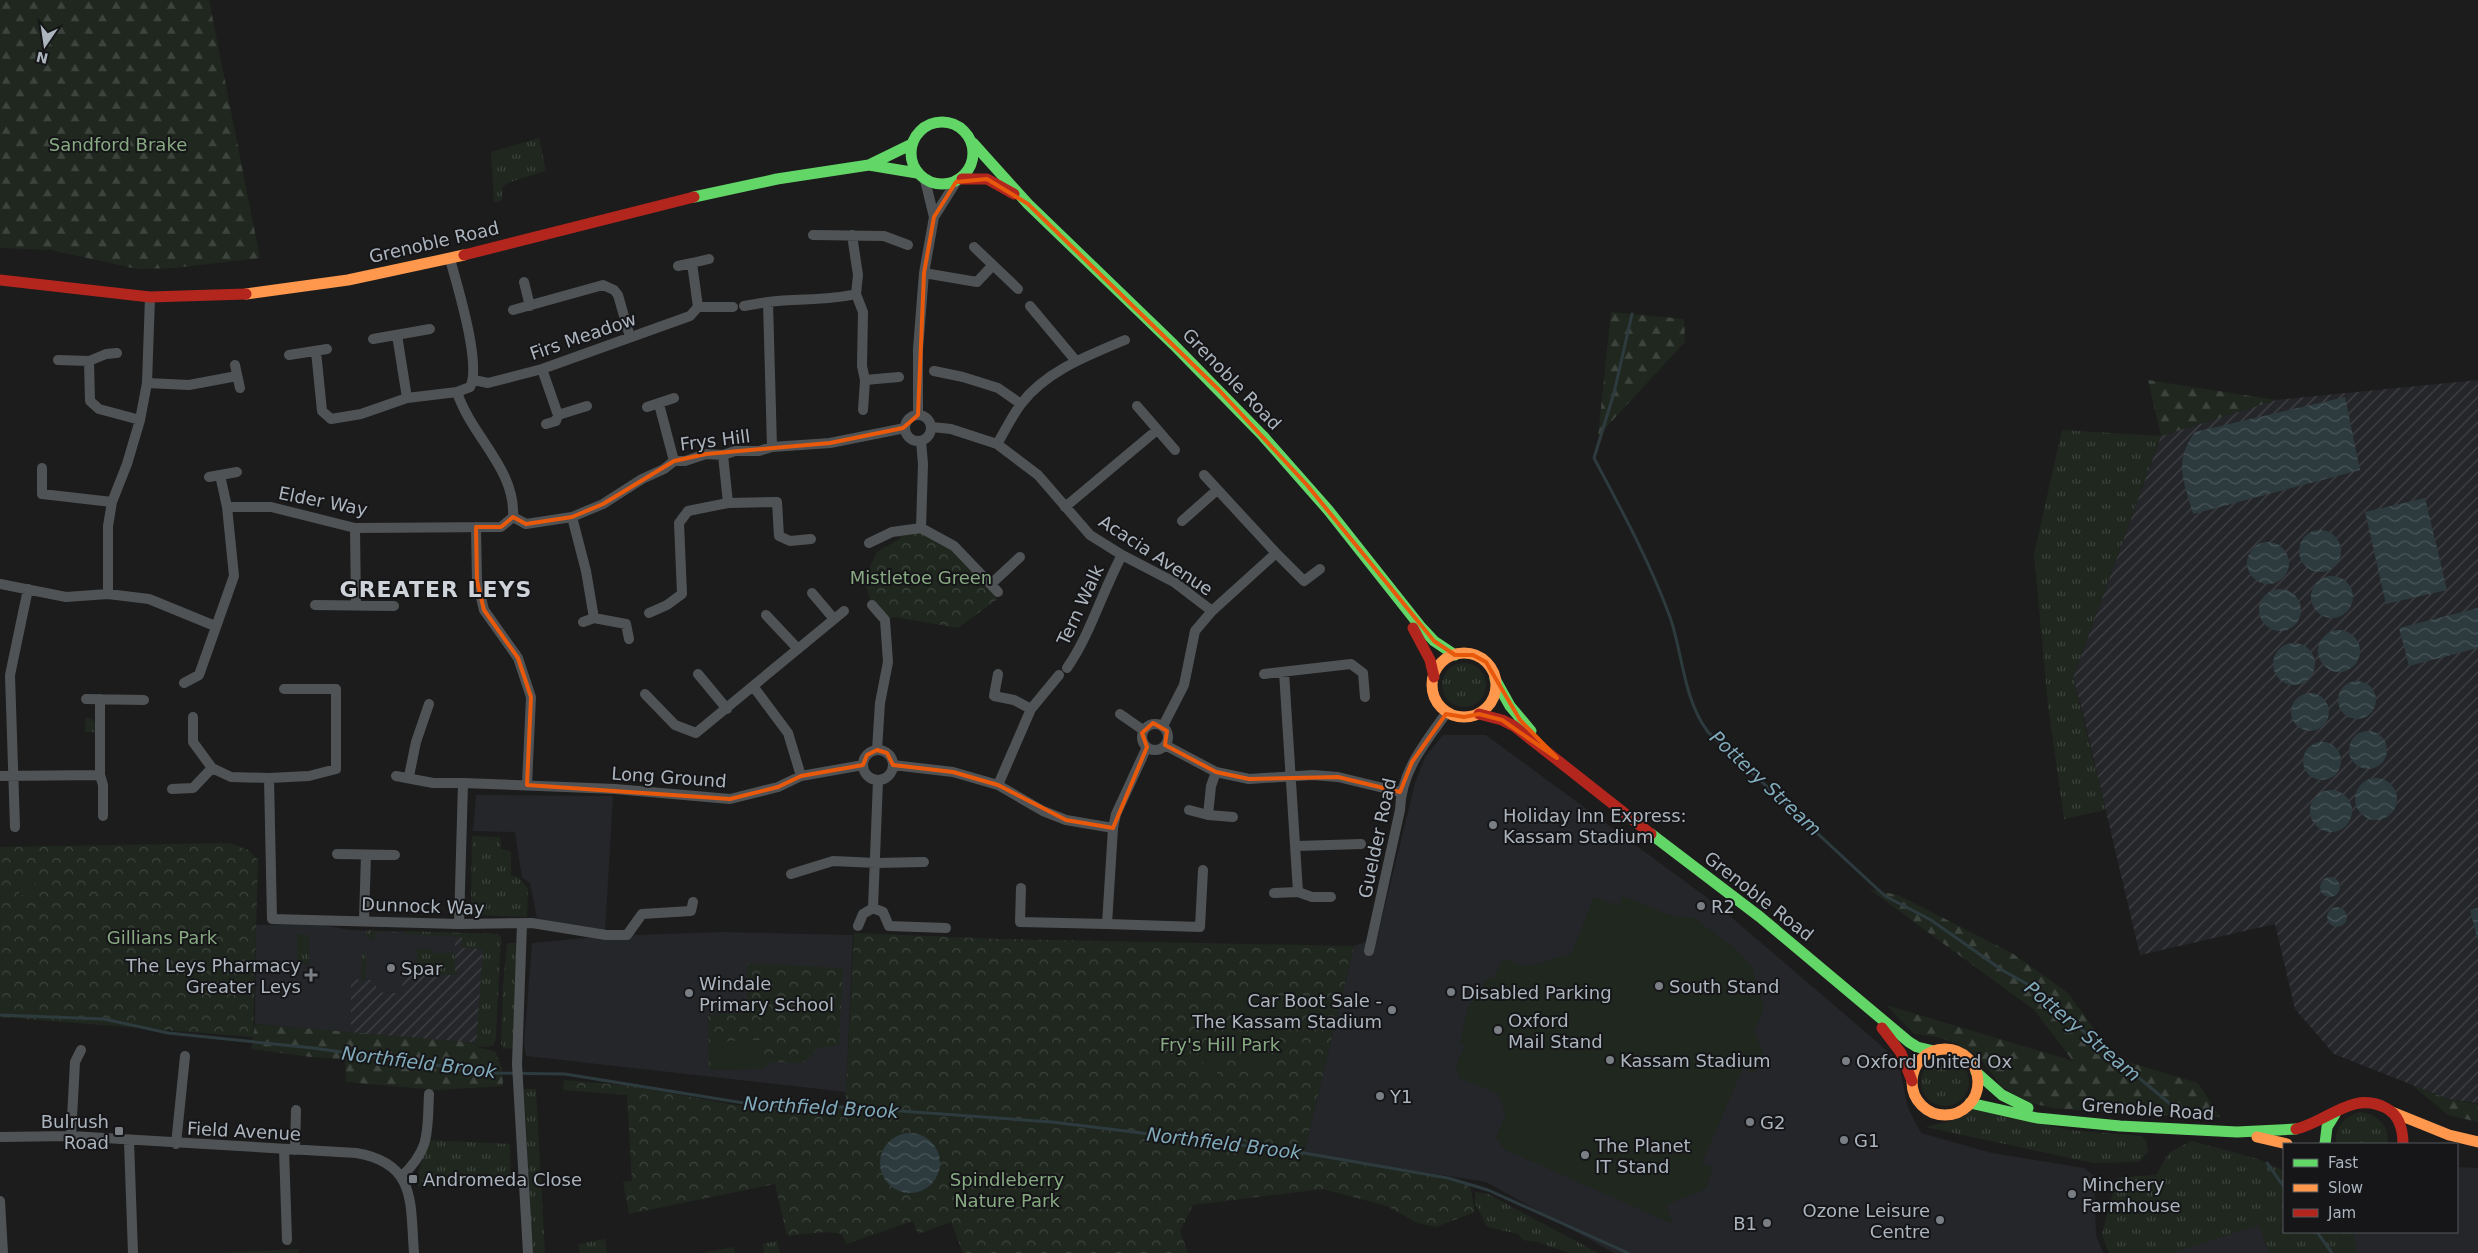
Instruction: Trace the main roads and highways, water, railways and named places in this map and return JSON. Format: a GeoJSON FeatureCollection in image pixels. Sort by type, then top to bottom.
{"type":"FeatureCollection","features":[{"type":"Feature","properties":{"kind":"water"},"geometry":{"type":"Polygon","coordinates":[[[2345,397],[2360,470],[2193,514],[2182,472],[2182,462],[2188,443],[2195,432],[2345,397]]]}},
{"type":"Feature","properties":{"kind":"water"},"geometry":{"type":"Polygon","coordinates":[[[2425,498],[2447,590],[2386,604],[2365,512],[2425,498]]]}},
{"type":"Feature","properties":{"kind":"water"},"geometry":{"type":"Polygon","coordinates":[[[2324,530],[2332,533],[2338,539],[2341,551],[2338,563],[2332,569],[2316,572],[2308,569],[2302,563],[2299,547],[2302,539],[2308,533],[2324,530]]]}},
{"type":"Feature","properties":{"kind":"water"},"geometry":{"type":"Polygon","coordinates":[[[2272,542],[2280,545],[2286,551],[2289,563],[2286,575],[2280,581],[2264,584],[2256,581],[2250,575],[2247,559],[2250,551],[2256,545],[2272,542]]]}},
{"type":"Feature","properties":{"kind":"water"},"geometry":{"type":"Polygon","coordinates":[[[2336,576],[2344,579],[2350,585],[2353,597],[2350,609],[2344,615],[2328,618],[2320,615],[2314,609],[2311,593],[2314,585],[2320,579],[2336,576]]]}},
{"type":"Feature","properties":{"kind":"water"},"geometry":{"type":"Polygon","coordinates":[[[2284,589],[2292,592],[2298,598],[2301,610],[2298,622],[2292,628],[2276,631],[2268,628],[2262,622],[2259,606],[2262,598],[2268,592],[2284,589]]]}},
{"type":"Feature","properties":{"kind":"water"},"geometry":{"type":"Polygon","coordinates":[[[2478,608],[2478,648],[2409,666],[2399,628],[2478,608]]]}},
{"type":"Feature","properties":{"kind":"water"},"geometry":{"type":"Polygon","coordinates":[[[2343,630],[2351,633],[2357,639],[2360,651],[2357,663],[2351,669],[2335,672],[2327,669],[2321,663],[2318,647],[2321,639],[2327,633],[2343,630]]]}},
{"type":"Feature","properties":{"kind":"water"},"geometry":{"type":"Polygon","coordinates":[[[2298,643],[2306,646],[2312,652],[2315,664],[2312,676],[2306,682],[2290,685],[2282,682],[2276,676],[2273,660],[2276,652],[2282,646],[2298,643]]]}},
{"type":"Feature","properties":{"kind":"water"},"geometry":{"type":"Polygon","coordinates":[[[2357,681],[2364,682],[2370,687],[2375,693],[2375,707],[2370,713],[2364,718],[2357,719],[2350,718],[2344,713],[2339,707],[2338,700],[2339,693],[2344,687],[2350,682],[2357,681]]]}},
{"type":"Feature","properties":{"kind":"water"},"geometry":{"type":"Polygon","coordinates":[[[2310,693],[2317,694],[2323,699],[2328,705],[2328,719],[2323,725],[2317,730],[2310,731],[2303,730],[2297,725],[2292,719],[2291,712],[2292,705],[2297,699],[2303,694],[2310,693]]]}},
{"type":"Feature","properties":{"kind":"water"},"geometry":{"type":"Polygon","coordinates":[[[2368,731],[2375,732],[2381,737],[2386,743],[2386,757],[2381,763],[2375,768],[2368,769],[2361,768],[2355,763],[2350,757],[2349,750],[2350,743],[2355,737],[2361,732],[2368,731]]]}},
{"type":"Feature","properties":{"kind":"water"},"geometry":{"type":"Polygon","coordinates":[[[2322,742],[2329,743],[2335,748],[2340,754],[2340,768],[2335,774],[2329,779],[2322,780],[2315,779],[2309,774],[2304,768],[2303,761],[2304,754],[2309,748],[2315,743],[2322,742]]]}},
{"type":"Feature","properties":{"kind":"water"},"geometry":{"type":"Polygon","coordinates":[[[2380,778],[2388,781],[2394,787],[2397,799],[2394,811],[2388,817],[2372,820],[2364,817],[2358,811],[2355,795],[2358,787],[2364,781],[2380,778]]]}},
{"type":"Feature","properties":{"kind":"water"},"geometry":{"type":"Polygon","coordinates":[[[2335,790],[2343,793],[2349,799],[2352,811],[2349,823],[2343,829],[2327,832],[2319,829],[2313,823],[2310,807],[2313,799],[2319,793],[2335,790]]]}},
{"type":"Feature","properties":{"kind":"water"},"geometry":{"type":"Polygon","coordinates":[[[2330,877],[2337,880],[2340,887],[2337,894],[2330,897],[2323,894],[2320,887],[2323,880],[2330,877]]]}},
{"type":"Feature","properties":{"kind":"water"},"geometry":{"type":"Polygon","coordinates":[[[2337,907],[2344,910],[2347,917],[2344,924],[2337,927],[2330,924],[2327,917],[2330,910],[2337,907]]]}},
{"type":"Feature","properties":{"kind":"water"},"geometry":{"type":"Polygon","coordinates":[[[2478,908],[2478,941],[2470,910],[2478,908]]]}},
{"type":"Feature","properties":{"kind":"water"},"geometry":{"type":"Polygon","coordinates":[[[910,1133],[927,1138],[935,1146],[940,1163],[935,1180],[927,1188],[910,1193],[893,1188],[885,1180],[880,1163],[885,1146],[893,1138],[910,1133]]]}},
{"type":"Feature","properties":{"kind":"waterway","name":"Pottery Stream"},"geometry":{"type":"LineString","coordinates":[[1632,314],[1614,393],[1594,458],[1635,536],[1662,596],[1674,631],[1688,691],[1693,705],[1708,732],[1885,896],[1931,920],[2002,970],[2027,984],[2175,1108]]}},
{"type":"Feature","properties":{"kind":"waterway","name":"Northfield Brook"},"geometry":{"type":"LineString","coordinates":[[0,1015],[104,1019],[168,1033],[313,1048],[492,1073],[565,1074],[762,1106],[845,1107],[1052,1122],[1304,1153],[1448,1178],[1488,1190],[1628,1253]]}},
{"type":"Feature","properties":{"kind":"waterway","name":"Pottery Stream"},"geometry":{"type":"LineString","coordinates":[[2267,1163],[2283,1186]]}},
{"type":"Feature","properties":{"kind":"waterway","name":"Pottery Stream"},"geometry":{"type":"LineString","coordinates":[[2318,1233],[2332,1253]]}},
{"type":"Feature","properties":{"kind":"place","name":"Holiday Inn Express: Kassam Stadium"},"geometry":{"type":"Point","coordinates":[1493,825]}},
{"type":"Feature","properties":{"kind":"place","name":"R2"},"geometry":{"type":"Point","coordinates":[1701,906]}},
{"type":"Feature","properties":{"kind":"place","name":"Spar"},"geometry":{"type":"Point","coordinates":[391,968]}},
{"type":"Feature","properties":{"kind":"place","name":"The Leys Pharmacy Greater Leys"},"geometry":{"type":"Point","coordinates":[311,975]}},
{"type":"Feature","properties":{"kind":"place","name":"South Stand"},"geometry":{"type":"Point","coordinates":[1659,986]}},
{"type":"Feature","properties":{"kind":"place","name":"Disabled Parking"},"geometry":{"type":"Point","coordinates":[1451,992]}},
{"type":"Feature","properties":{"kind":"place","name":"Windale Primary School"},"geometry":{"type":"Point","coordinates":[689,993]}},
{"type":"Feature","properties":{"kind":"place","name":"Car Boot Sale - The Kassam Stadium"},"geometry":{"type":"Point","coordinates":[1392,1010]}},
{"type":"Feature","properties":{"kind":"place","name":"Oxford Mail Stand"},"geometry":{"type":"Point","coordinates":[1498,1030]}},
{"type":"Feature","properties":{"kind":"place","name":"Kassam Stadium"},"geometry":{"type":"Point","coordinates":[1610,1060]}},
{"type":"Feature","properties":{"kind":"place","name":"Oxford United Ox"},"geometry":{"type":"Point","coordinates":[1846,1061]}},
{"type":"Feature","properties":{"kind":"place","name":"Y1"},"geometry":{"type":"Point","coordinates":[1380,1096]}},
{"type":"Feature","properties":{"kind":"place","name":"G2"},"geometry":{"type":"Point","coordinates":[1750,1122]}},
{"type":"Feature","properties":{"kind":"place","name":"Bulrush Road"},"geometry":{"type":"Point","coordinates":[119,1131]}},
{"type":"Feature","properties":{"kind":"place","name":"G1"},"geometry":{"type":"Point","coordinates":[1844,1140]}},
{"type":"Feature","properties":{"kind":"place","name":"The Planet IT Stand"},"geometry":{"type":"Point","coordinates":[1585,1155]}},
{"type":"Feature","properties":{"kind":"place","name":"Andromeda Close"},"geometry":{"type":"Point","coordinates":[413,1179]}},
{"type":"Feature","properties":{"kind":"place","name":"Minchery Farmhouse"},"geometry":{"type":"Point","coordinates":[2072,1194]}},
{"type":"Feature","properties":{"kind":"place","name":"Ozone Leisure Centre"},"geometry":{"type":"Point","coordinates":[1940,1220]}},
{"type":"Feature","properties":{"kind":"place","name":"B1"},"geometry":{"type":"Point","coordinates":[1767,1223]}},
{"type":"Feature","properties":{"kind":"district","name":"GREATER LEYS"},"geometry":{"type":"Point","coordinates":[436,589]}},
{"type":"Feature","properties":{"kind":"park label","name":"Sandford Brake"},"geometry":{"type":"Point","coordinates":[118,144]}},
{"type":"Feature","properties":{"kind":"park label","name":"Mistletoe Green"},"geometry":{"type":"Point","coordinates":[921,577]}},
{"type":"Feature","properties":{"kind":"park label","name":"Gillians Park"},"geometry":{"type":"Point","coordinates":[162,937]}},
{"type":"Feature","properties":{"kind":"park label","name":"Fry's Hill Park"},"geometry":{"type":"Point","coordinates":[1220,1044]}},
{"type":"Feature","properties":{"kind":"park label","name":"Spindleberry Nature Park"},"geometry":{"type":"Point","coordinates":[1007,1189]}}]}
